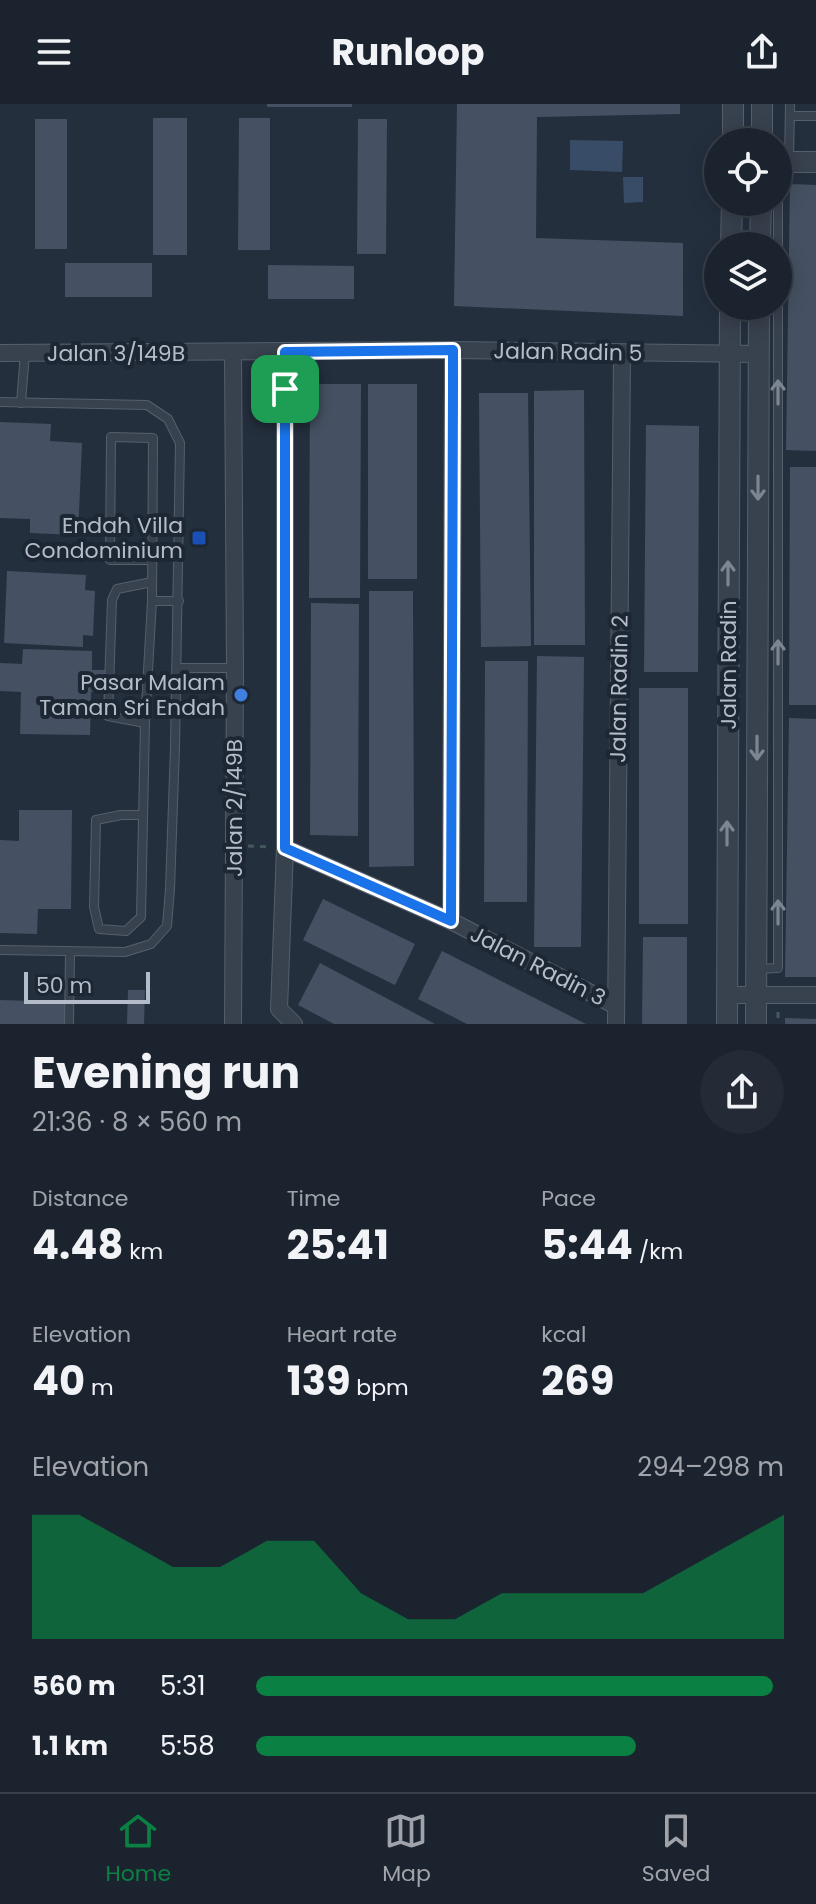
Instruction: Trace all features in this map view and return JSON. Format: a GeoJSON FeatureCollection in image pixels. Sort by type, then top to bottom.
{"type":"FeatureCollection","features":[{"type":"Feature","properties":{"kind":"street"},"geometry":{"type":"LineString","coordinates":[[733,104],[733,128]]}},
{"type":"Feature","properties":{"kind":"street"},"geometry":{"type":"LineString","coordinates":[[762,104],[762,128]]}},
{"type":"Feature","properties":{"kind":"street"},"geometry":{"type":"LineString","coordinates":[[792,162],[816,162]]}},
{"type":"Feature","properties":{"kind":"street","name":"Jalan Radin"},"geometry":{"type":"LineString","coordinates":[[727,1024],[730,320]]}},
{"type":"Feature","properties":{"kind":"street","name":"Jalan Radin"},"geometry":{"type":"LineString","coordinates":[[756,1024],[759,320]]}},
{"type":"Feature","properties":{"kind":"street"},"geometry":{"type":"LineString","coordinates":[[451,921],[453,350]]}},
{"type":"Feature","properties":{"kind":"street","name":"Jalan Radin 5"},"geometry":{"type":"LineString","coordinates":[[233,353],[453,350],[759,354]]}},
{"type":"Feature","properties":{"kind":"street"},"geometry":{"type":"LineString","coordinates":[[285,352],[277,848],[279,1009],[294,1024]]}},
{"type":"Feature","properties":{"kind":"street","name":"Jalan 3/149B"},"geometry":{"type":"LineString","coordinates":[[0,353],[233,353]]}},
{"type":"Feature","properties":{"kind":"street","name":"Jalan 2/149B"},"geometry":{"type":"LineString","coordinates":[[233,353],[233,1024]]}},
{"type":"Feature","properties":{"kind":"street","name":"Jalan Radin 2"},"geometry":{"type":"LineString","coordinates":[[616,1024],[622,354]]}},
{"type":"Feature","properties":{"kind":"street","name":"Jalan Radin 3"},"geometry":{"type":"LineString","coordinates":[[277,848],[451,921],[616,1006]]}},
{"type":"Feature","properties":{"kind":"street"},"geometry":{"type":"LineString","coordinates":[[727,995],[816,995]]}},
{"type":"Feature","properties":{"kind":"lane"},"geometry":{"type":"LineString","coordinates":[[788,128],[790,104]]}},
{"type":"Feature","properties":{"kind":"lane"},"geometry":{"type":"LineString","coordinates":[[790,116],[816,116]]}},
{"type":"Feature","properties":{"kind":"lane"},"geometry":{"type":"LineString","coordinates":[[756,969],[778,968],[778,320]]}},
{"type":"Feature","properties":{"kind":"lane"},"geometry":{"type":"LineString","coordinates":[[21,403],[25,353]]}},
{"type":"Feature","properties":{"kind":"lane"},"geometry":{"type":"LineString","coordinates":[[0,402],[147,405],[168,419],[180,443],[179,601],[167,926],[151,944],[125,952],[0,950]]}},
{"type":"Feature","properties":{"kind":"lane"},"geometry":{"type":"LineString","coordinates":[[143,815],[96,820],[94,907],[99,929],[126,931],[141,917],[145,723],[152,601],[153,438],[111,437],[110,560],[152,560]]}},
{"type":"Feature","properties":{"kind":"lane"},"geometry":{"type":"LineString","coordinates":[[145,723],[108,716],[112,600],[117,589],[152,582]]}},
{"type":"Feature","properties":{"kind":"lane"},"geometry":{"type":"LineString","coordinates":[[152,601],[179,601]]}},
{"type":"Feature","properties":{"kind":"lane"},"geometry":{"type":"LineString","coordinates":[[177,668],[235,668]]}},
{"type":"Feature","properties":{"kind":"lane"},"geometry":{"type":"LineString","coordinates":[[69,1024],[70,953]]}},
{"type":"Feature","properties":{"kind":"path"},"geometry":{"type":"LineString","coordinates":[[243,846],[277,848]]}},
{"type":"Feature","properties":{"kind":"water"},"geometry":{"type":"Polygon","coordinates":[[[570,140],[623,141],[622,172],[570,170],[570,140]]]}},
{"type":"Feature","properties":{"kind":"water"},"geometry":{"type":"Polygon","coordinates":[[[623,177],[643,177],[643,202],[624,203],[623,177]]]}},
{"type":"Feature","properties":{"kind":"building"},"geometry":{"type":"Polygon","coordinates":[[[267,104],[352,104],[352,107],[267,107],[267,104]]]}},
{"type":"Feature","properties":{"kind":"building"},"geometry":{"type":"Polygon","coordinates":[[[457,104],[680,104],[680,114],[537,117],[536,238],[683,243],[683,316],[454,306],[457,104]]]}},
{"type":"Feature","properties":{"kind":"building"},"geometry":{"type":"Polygon","coordinates":[[[153,118],[187,118],[187,255],[153,255],[153,118]]]}},
{"type":"Feature","properties":{"kind":"building"},"geometry":{"type":"Polygon","coordinates":[[[239,118],[270,118],[270,250],[238,250],[239,118]]]}},
{"type":"Feature","properties":{"kind":"building"},"geometry":{"type":"Polygon","coordinates":[[[35,119],[67,119],[67,249],[35,249],[35,119]]]}},
{"type":"Feature","properties":{"kind":"building"},"geometry":{"type":"Polygon","coordinates":[[[358,119],[387,119],[386,254],[357,254],[358,119]]]}},
{"type":"Feature","properties":{"kind":"building"},"geometry":{"type":"Polygon","coordinates":[[[792,184],[816,185],[816,451],[786,450],[788,320],[792,320],[792,232],[789,232],[792,184]]]}},
{"type":"Feature","properties":{"kind":"building"},"geometry":{"type":"Polygon","coordinates":[[[65,263],[152,263],[152,297],[65,297],[65,263]]]}},
{"type":"Feature","properties":{"kind":"building"},"geometry":{"type":"Polygon","coordinates":[[[268,265],[354,266],[354,299],[268,299],[268,265]]]}},
{"type":"Feature","properties":{"kind":"building"},"geometry":{"type":"Polygon","coordinates":[[[310,384],[361,384],[360,598],[309,598],[310,384]]]}},
{"type":"Feature","properties":{"kind":"building"},"geometry":{"type":"Polygon","coordinates":[[[368,384],[417,384],[417,579],[368,579],[368,384]]]}},
{"type":"Feature","properties":{"kind":"building"},"geometry":{"type":"Polygon","coordinates":[[[584,390],[585,645],[534,645],[534,391],[584,390]]]}},
{"type":"Feature","properties":{"kind":"building"},"geometry":{"type":"Polygon","coordinates":[[[479,393],[528,393],[531,646],[481,647],[479,393]]]}},
{"type":"Feature","properties":{"kind":"building"},"geometry":{"type":"Polygon","coordinates":[[[0,422],[51,424],[50,441],[82,443],[78,535],[30,533],[30,519],[0,518],[0,422]]]}},
{"type":"Feature","properties":{"kind":"building"},"geometry":{"type":"Polygon","coordinates":[[[646,425],[699,426],[698,672],[644,672],[646,425]]]}},
{"type":"Feature","properties":{"kind":"building"},"geometry":{"type":"Polygon","coordinates":[[[790,467],[816,467],[816,705],[789,705],[790,467]]]}},
{"type":"Feature","properties":{"kind":"building"},"geometry":{"type":"Polygon","coordinates":[[[7,571],[86,575],[85,590],[95,591],[93,636],[83,635],[83,647],[4,643],[7,571]]]}},
{"type":"Feature","properties":{"kind":"building"},"geometry":{"type":"Polygon","coordinates":[[[369,591],[413,591],[414,866],[369,867],[369,591]]]}},
{"type":"Feature","properties":{"kind":"building"},"geometry":{"type":"Polygon","coordinates":[[[311,603],[359,604],[358,836],[310,835],[311,603]]]}},
{"type":"Feature","properties":{"kind":"building"},"geometry":{"type":"Polygon","coordinates":[[[23,649],[92,651],[92,670],[105,670],[104,692],[91,692],[90,735],[20,734],[21,692],[0,691],[0,663],[22,664],[23,649]]]}},
{"type":"Feature","properties":{"kind":"building"},"geometry":{"type":"Polygon","coordinates":[[[537,656],[584,657],[581,947],[534,947],[537,656]]]}},
{"type":"Feature","properties":{"kind":"building"},"geometry":{"type":"Polygon","coordinates":[[[485,661],[528,661],[527,902],[484,902],[485,661]]]}},
{"type":"Feature","properties":{"kind":"building"},"geometry":{"type":"Polygon","coordinates":[[[639,688],[688,688],[688,924],[639,924],[639,688]]]}},
{"type":"Feature","properties":{"kind":"building"},"geometry":{"type":"Polygon","coordinates":[[[789,718],[816,719],[816,977],[785,977],[789,718]]]}},
{"type":"Feature","properties":{"kind":"building"},"geometry":{"type":"Polygon","coordinates":[[[19,810],[72,810],[71,909],[38,909],[37,934],[0,933],[0,840],[19,841],[19,810]]]}},
{"type":"Feature","properties":{"kind":"building"},"geometry":{"type":"Polygon","coordinates":[[[323,899],[415,944],[395,985],[303,940],[323,899]]]}},
{"type":"Feature","properties":{"kind":"building"},"geometry":{"type":"Polygon","coordinates":[[[643,937],[687,937],[687,1024],[642,1024],[643,937]]]}},
{"type":"Feature","properties":{"kind":"building"},"geometry":{"type":"Polygon","coordinates":[[[442,951],[586,1024],[467,1024],[418,999],[442,951]]]}},
{"type":"Feature","properties":{"kind":"building"},"geometry":{"type":"Polygon","coordinates":[[[320,963],[435,1024],[334,1024],[298,1005],[320,963]]]}},
{"type":"Feature","properties":{"kind":"building"},"geometry":{"type":"Polygon","coordinates":[[[128,990],[145,990],[144,1024],[127,1024],[128,990]]]}},
{"type":"Feature","properties":{"kind":"building"},"geometry":{"type":"Polygon","coordinates":[[[0,1000],[65,1002],[65,1024],[0,1024],[0,1000]]]}},
{"type":"Feature","properties":{"kind":"building"},"geometry":{"type":"Polygon","coordinates":[[[785,1018],[816,1019],[816,1024],[785,1024],[785,1018]]]}},
{"type":"Feature","properties":{"kind":"place","name":"Endah Villa Condominium"},"geometry":{"type":"Point","coordinates":[199,538]}},
{"type":"Feature","properties":{"kind":"place","name":"Pasar Malam Taman Sri Endah"},"geometry":{"type":"Point","coordinates":[241,695]}},
{"type":"Feature","properties":{"kind":"route"},"geometry":{"type":"LineString","coordinates":[[453,350],[451,921],[285,848],[285,389],[285,352],[453,350]]}}]}
